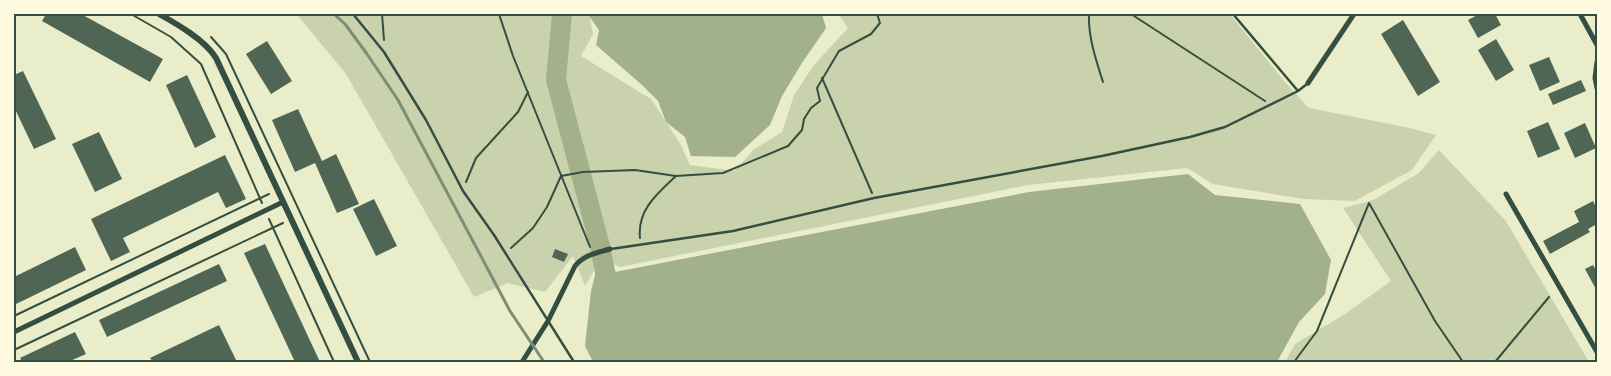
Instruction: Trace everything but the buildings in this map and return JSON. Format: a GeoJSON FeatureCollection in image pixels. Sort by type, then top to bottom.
{"type":"FeatureCollection","features":[{"type":"Feature","properties":{"kind":"street"},"geometry":{"type":"LineString","coordinates":[[159,14],[178,25],[213,52],[358,362]]}},
{"type":"Feature","properties":{"kind":"street"},"geometry":{"type":"LineString","coordinates":[[1308,83],[1354,14]]}},
{"type":"Feature","properties":{"kind":"street"},"geometry":{"type":"LineString","coordinates":[[1580,14],[1596,40],[1597,46]]}},
{"type":"Feature","properties":{"kind":"street"},"geometry":{"type":"LineString","coordinates":[[1597,62],[1595,78],[1597,88]]}},
{"type":"Feature","properties":{"kind":"street"},"geometry":{"type":"LineString","coordinates":[[1506,194],[1597,352]]}},
{"type":"Feature","properties":{"kind":"street"},"geometry":{"type":"LineString","coordinates":[[14,332],[284,202]]}},
{"type":"Feature","properties":{"kind":"street"},"geometry":{"type":"LineString","coordinates":[[522,362],[548,321],[575,266],[581,259],[610,249]]}},
{"type":"Feature","properties":{"kind":"lane"},"geometry":{"type":"LineString","coordinates":[[353,14],[384,52],[426,120],[463,191],[506,253],[574,362]]}},
{"type":"Feature","properties":{"kind":"lane"},"geometry":{"type":"LineString","coordinates":[[1233,14],[1298,91]]}},
{"type":"Feature","properties":{"kind":"lane"},"geometry":{"type":"LineString","coordinates":[[610,249],[733,231],[874,198],[1102,156],[1190,137],[1225,127],[1298,91],[1308,83]]}},
{"type":"Feature","properties":{"kind":"path"},"geometry":{"type":"LineString","coordinates":[[131,14],[171,37],[200,64],[334,362]]}},
{"type":"Feature","properties":{"kind":"path"},"geometry":{"type":"LineString","coordinates":[[382,14],[384,52]]}},
{"type":"Feature","properties":{"kind":"path"},"geometry":{"type":"LineString","coordinates":[[499,14],[513,56],[592,254]]}},
{"type":"Feature","properties":{"kind":"path"},"geometry":{"type":"LineString","coordinates":[[561,176],[583,172],[635,170],[676,176],[723,172],[788,146],[802,130],[804,119],[811,108],[820,101],[817,88],[839,51],[871,34],[880,23],[877,14]]}},
{"type":"Feature","properties":{"kind":"path"},"geometry":{"type":"LineString","coordinates":[[1089,14],[1088,25],[1095,57],[1104,82]]}},
{"type":"Feature","properties":{"kind":"path"},"geometry":{"type":"LineString","coordinates":[[1130,14],[1271,104]]}},
{"type":"Feature","properties":{"kind":"path"},"geometry":{"type":"LineString","coordinates":[[822,78],[874,198]]}},
{"type":"Feature","properties":{"kind":"path"},"geometry":{"type":"LineString","coordinates":[[463,191],[476,158],[518,112],[528,92]]}},
{"type":"Feature","properties":{"kind":"path"},"geometry":{"type":"LineString","coordinates":[[506,253],[533,228],[548,207],[561,176]]}},
{"type":"Feature","properties":{"kind":"path"},"geometry":{"type":"LineString","coordinates":[[638,245],[642,214],[656,194],[676,176]]}},
{"type":"Feature","properties":{"kind":"path"},"geometry":{"type":"LineString","coordinates":[[14,316],[288,185]]}},
{"type":"Feature","properties":{"kind":"path"},"geometry":{"type":"LineString","coordinates":[[1294,362],[1317,331],[1369,203],[1435,321],[1463,362]]}},
{"type":"Feature","properties":{"kind":"path"},"geometry":{"type":"LineString","coordinates":[[14,350],[301,214]]}},
{"type":"Feature","properties":{"kind":"path"},"geometry":{"type":"LineString","coordinates":[[1495,362],[1549,297]]}},
{"type":"Feature","properties":{"kind":"shaded area"},"geometry":{"type":"Polygon","coordinates":[[[294,14],[589,14],[593,34],[581,56],[651,99],[681,145],[690,165],[735,171],[753,150],[782,132],[794,95],[814,65],[848,28],[838,14],[1230,14],[1285,82],[1309,108],[1436,135],[1412,170],[1355,201],[1304,199],[1213,184],[1187,168],[1028,185],[620,267],[601,259],[585,286],[573,256],[545,292],[508,283],[474,297],[346,74],[298,16],[294,14]]]}},
{"type":"Feature","properties":{"kind":"shaded area"},"geometry":{"type":"Polygon","coordinates":[[[590,14],[822,14],[826,28],[782,96],[770,125],[735,157],[691,156],[685,137],[666,122],[658,101],[596,45],[599,30],[589,16],[590,14]]]}},
{"type":"Feature","properties":{"kind":"shaded area"},"geometry":{"type":"Polygon","coordinates":[[[1439,150],[1506,221],[1589,362],[1285,362],[1295,344],[1345,314],[1391,281],[1343,208],[1373,200],[1419,173],[1439,150]]]}},
{"type":"Feature","properties":{"kind":"shaded area"},"geometry":{"type":"Polygon","coordinates":[[[1188,174],[1215,195],[1300,204],[1331,260],[1325,294],[1299,322],[1277,362],[593,362],[585,346],[591,291],[598,264],[604,261],[615,272],[1029,192],[1188,174]]]}},
{"type":"Feature","properties":{"kind":"waterway"},"geometry":{"type":"LineString","coordinates":[[562,14],[556,80],[600,246],[605,272],[611,288]]}},
{"type":"Feature","properties":{"kind":"railway"},"geometry":{"type":"LineString","coordinates":[[334,14],[345,24],[398,100],[510,311],[544,362]]}}]}
